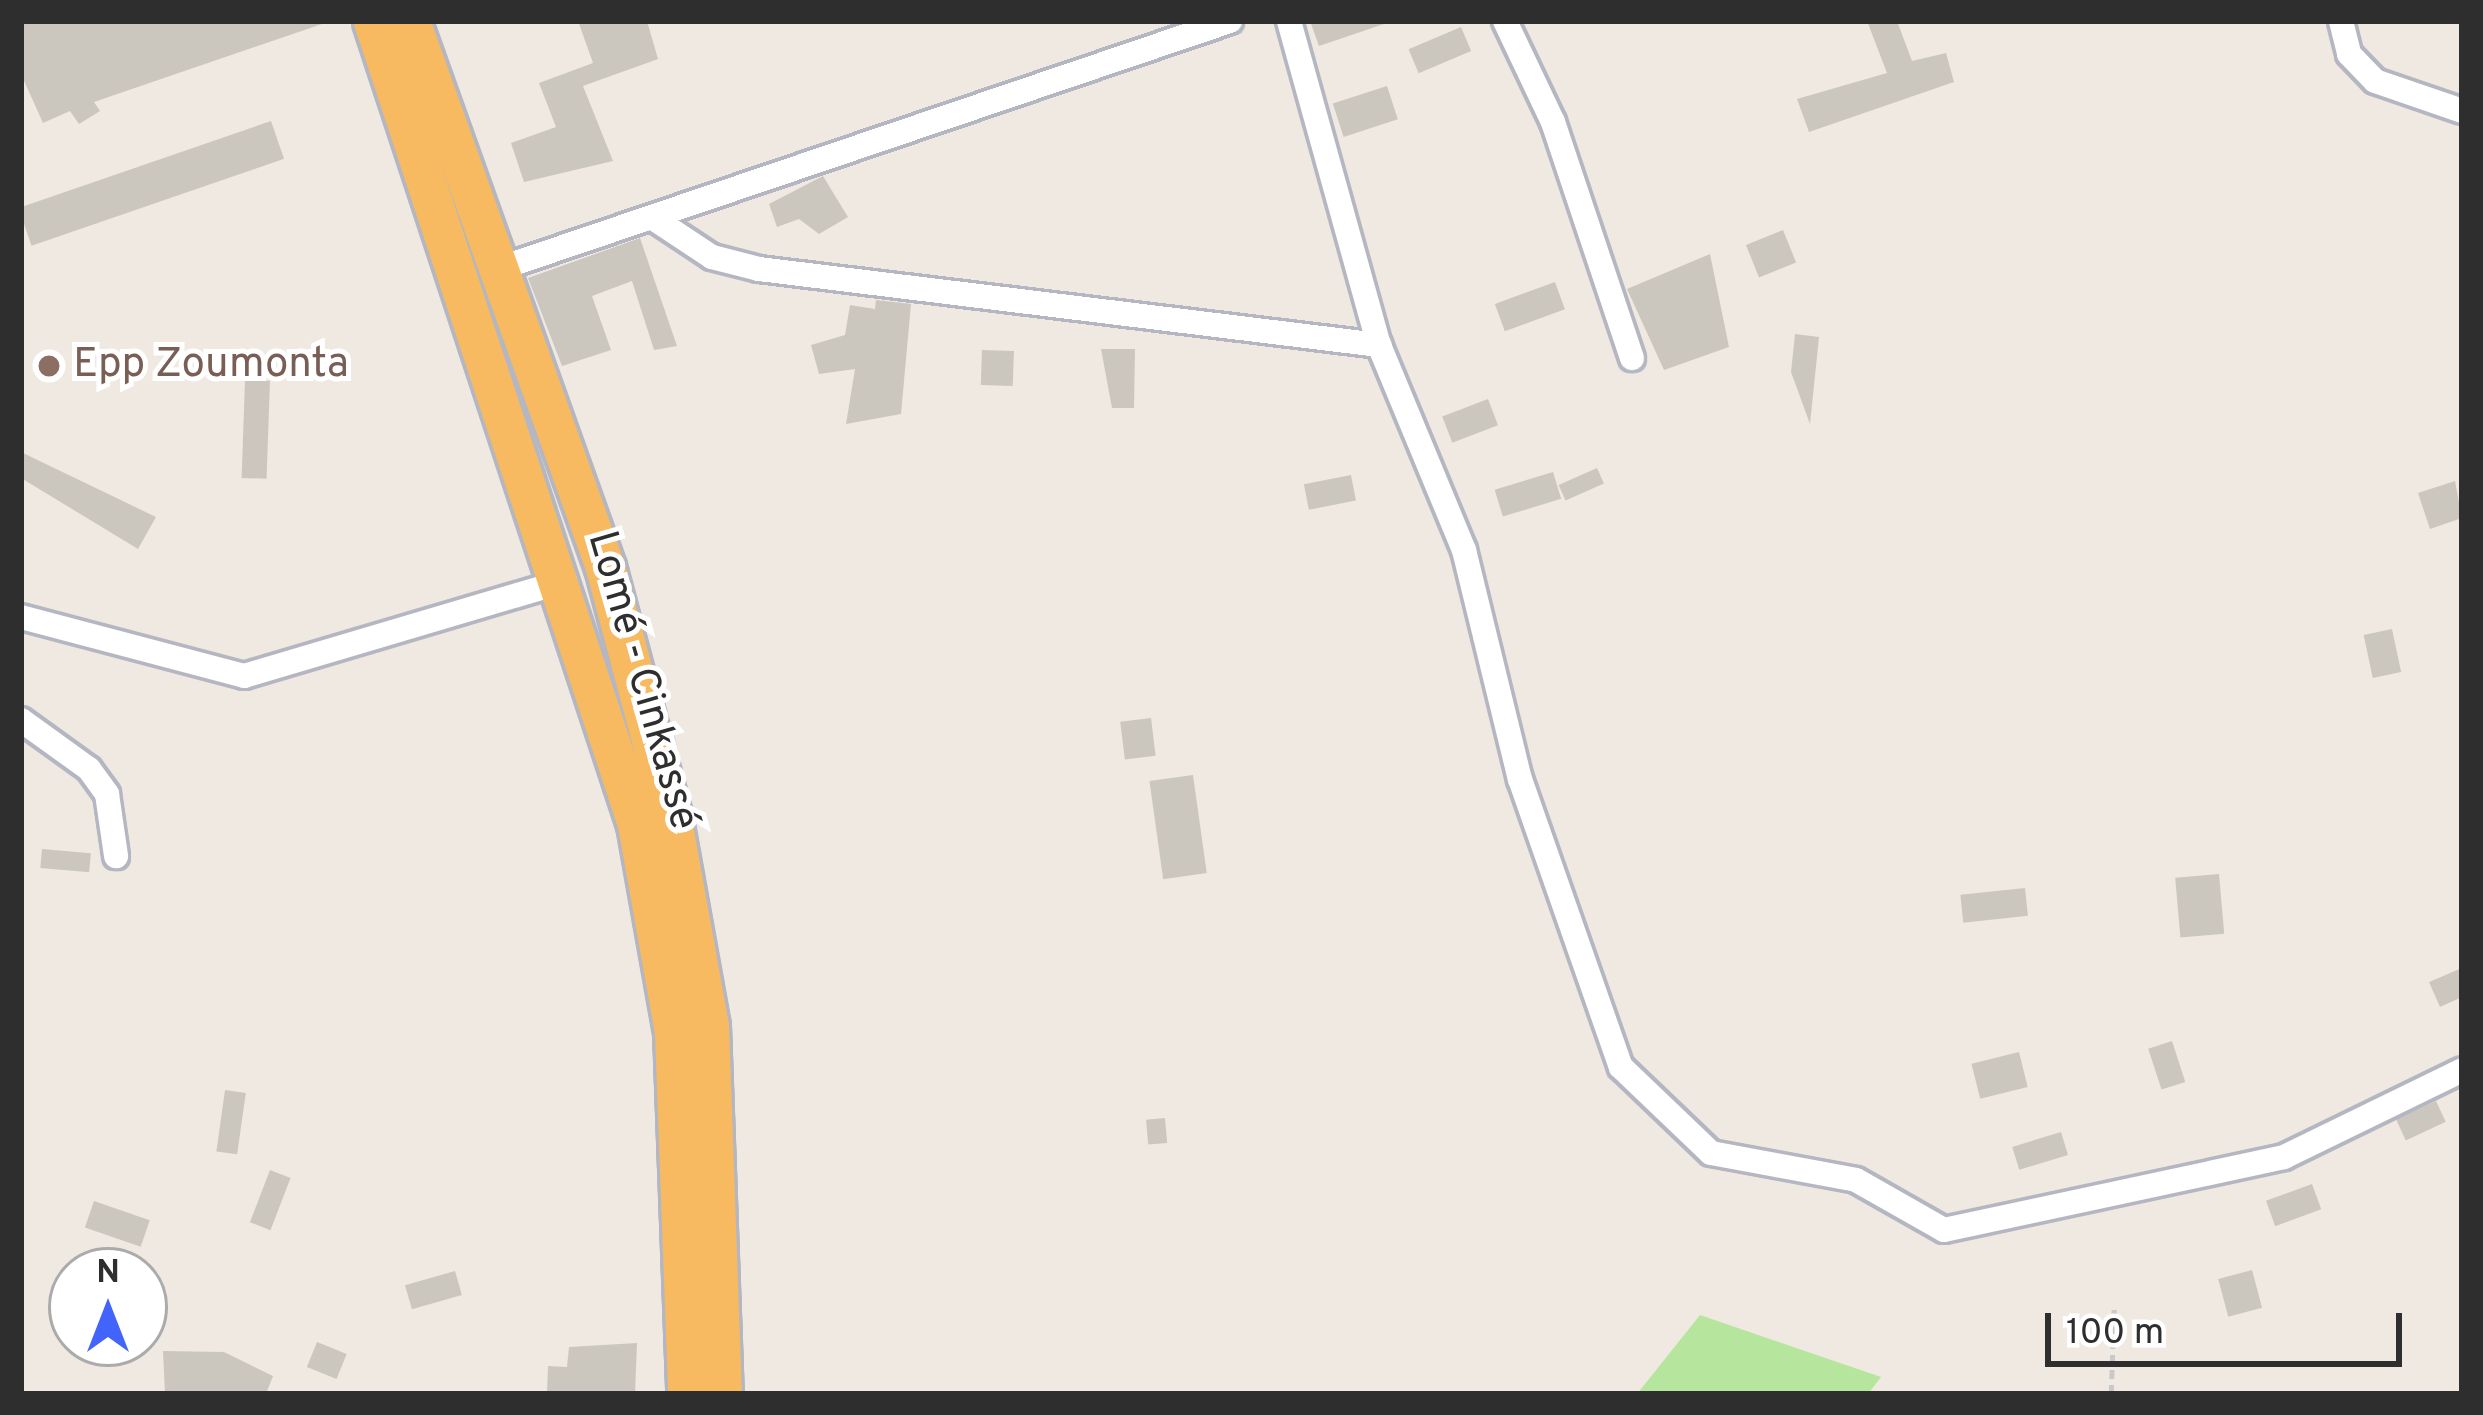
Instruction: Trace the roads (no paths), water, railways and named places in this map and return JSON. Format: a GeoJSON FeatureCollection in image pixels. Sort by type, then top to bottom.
{"type":"FeatureCollection","features":[{"type":"Feature","properties":{"kind":"highway","name":"Lomé - Cinkassé"},"geometry":{"type":"LineString","coordinates":[[373,21],[414,88],[498,269],[605,567],[684,879],[709,1026],[722,1394]]}},
{"type":"Feature","properties":{"kind":"highway","name":"Lomé - Cinkassé"},"geometry":{"type":"LineString","coordinates":[[410,21],[414,88],[637,824],[674,1032],[687,1394]]}},
{"type":"Feature","properties":{"kind":"street"},"geometry":{"type":"LineString","coordinates":[[498,269],[656,220],[1230,21]]}},
{"type":"Feature","properties":{"kind":"street"},"geometry":{"type":"LineString","coordinates":[[1289,21],[1379,345],[1464,550],[1520,779],[1621,1067],[1711,1153],[1856,1180],[1944,1230],[2284,1156],[2462,1070]]}},
{"type":"Feature","properties":{"kind":"street"},"geometry":{"type":"LineString","coordinates":[[1504,21],[1553,122],[1632,358]]}},
{"type":"Feature","properties":{"kind":"street"},"geometry":{"type":"LineString","coordinates":[[2341,21],[2349,54],[2375,81],[2462,111]]}},
{"type":"Feature","properties":{"kind":"street"},"geometry":{"type":"LineString","coordinates":[[656,220],[712,257],[759,268],[1379,345]]}},
{"type":"Feature","properties":{"kind":"street"},"geometry":{"type":"LineString","coordinates":[[21,616],[244,676],[565,580]]}},
{"type":"Feature","properties":{"kind":"street"},"geometry":{"type":"LineString","coordinates":[[21,720],[89,769],[107,794],[116,856]]}},
{"type":"Feature","properties":{"kind":"place","name":"Epp Zoumonta"},"geometry":{"type":"Point","coordinates":[49,366]}}]}
